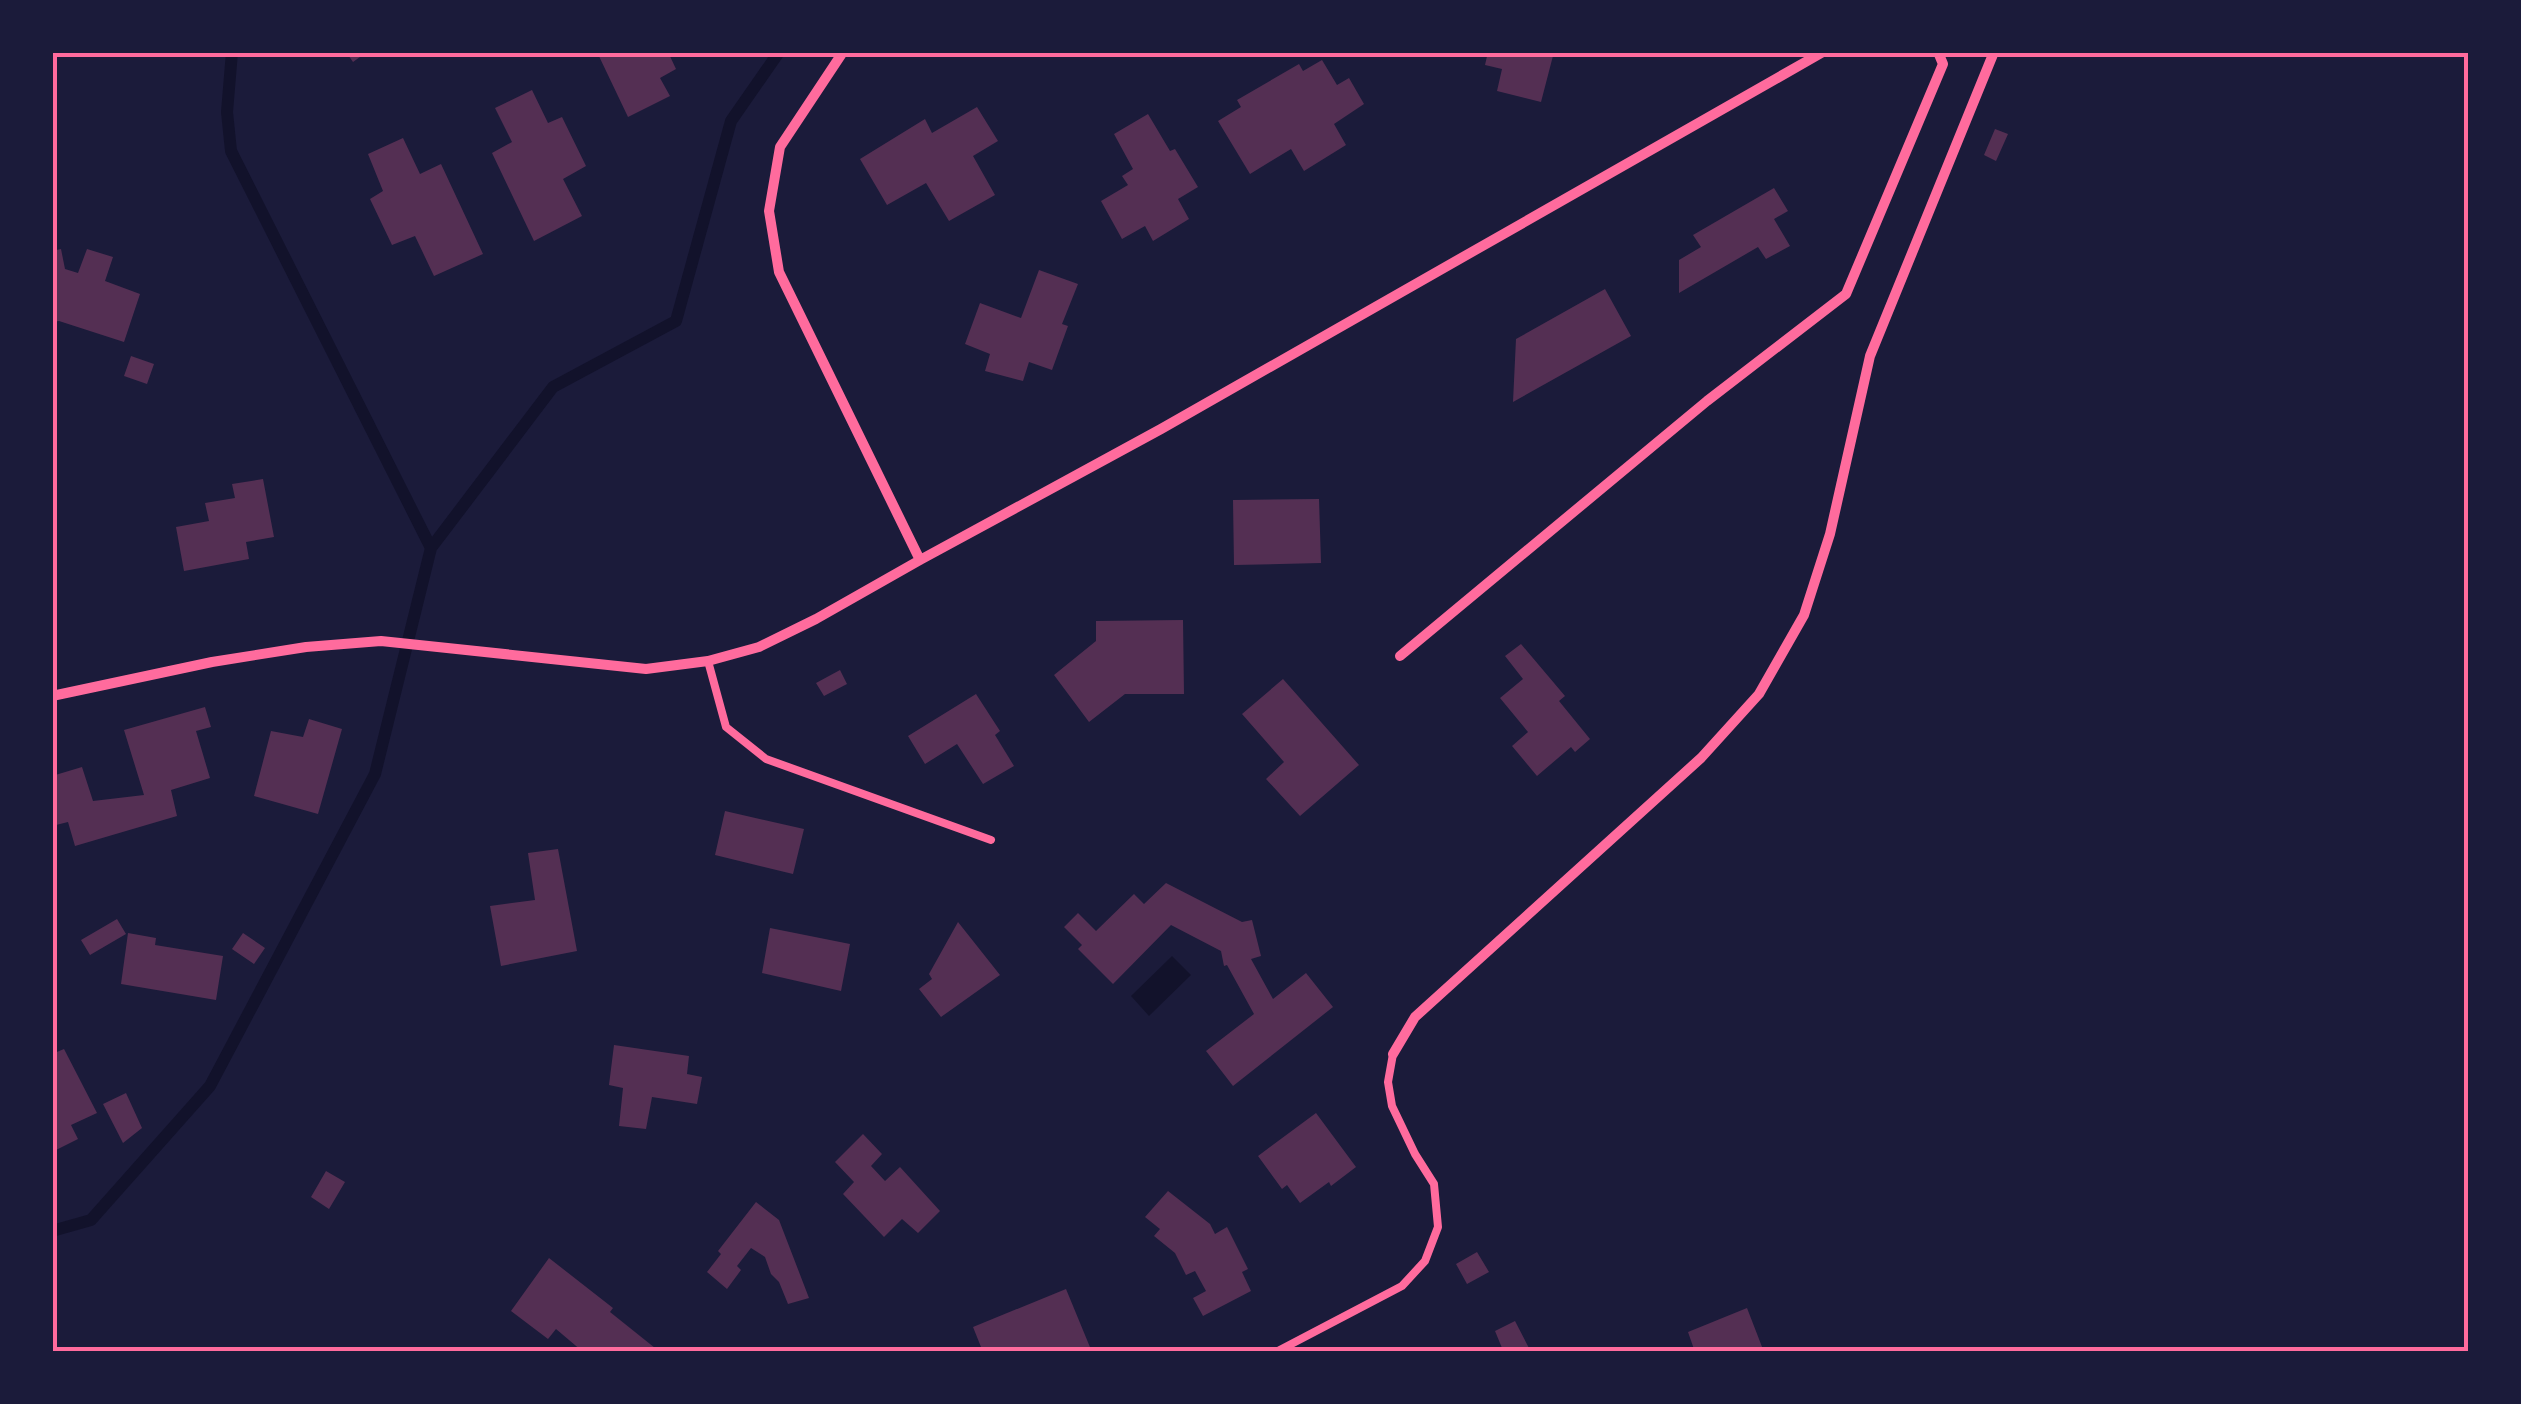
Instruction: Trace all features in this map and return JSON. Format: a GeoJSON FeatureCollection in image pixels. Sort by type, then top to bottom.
{"type":"FeatureCollection","features":[{"type":"Feature","properties":{"kind":"street"},"geometry":{"type":"LineString","coordinates":[[843,52],[780,147],[768,212],[780,272],[920,560]]}},
{"type":"Feature","properties":{"kind":"street"},"geometry":{"type":"LineString","coordinates":[[52,696],[212,662],[306,647],[381,642],[646,669],[708,662],[758,647],[816,619],[1162,428],[1824,52]]}},
{"type":"Feature","properties":{"kind":"street"},"geometry":{"type":"LineString","coordinates":[[1400,656],[1708,401],[1846,294],[1943,64],[1938,52]]}},
{"type":"Feature","properties":{"kind":"street"},"geometry":{"type":"LineString","coordinates":[[1393,1054],[1415,1017],[1701,758],[1760,694],[1804,615],[1830,534],[1870,356],[1994,52]]}},
{"type":"Feature","properties":{"kind":"lane"},"geometry":{"type":"LineString","coordinates":[[708,662],[726,727],[766,759],[991,840]]}},
{"type":"Feature","properties":{"kind":"lane"},"geometry":{"type":"LineString","coordinates":[[1276,1352],[1402,1286],[1425,1262],[1438,1227],[1434,1184],[1392,1106],[1388,1082],[1393,1054]]}},
{"type":"Feature","properties":{"kind":"shaded area"},"geometry":{"type":"Polygon","coordinates":[[[1172,956],[1191,975],[1149,1016],[1131,996],[1172,956]]]}},
{"type":"Feature","properties":{"kind":"building"},"geometry":{"type":"Polygon","coordinates":[[[346,52],[367,52],[353,62],[346,52]]]}},
{"type":"Feature","properties":{"kind":"building"},"geometry":{"type":"Polygon","coordinates":[[[597,52],[668,52],[676,69],[660,78],[670,96],[628,117],[597,52]]]}},
{"type":"Feature","properties":{"kind":"building"},"geometry":{"type":"Polygon","coordinates":[[[1488,52],[1554,52],[1541,102],[1497,91],[1502,69],[1485,65],[1488,52]]]}},
{"type":"Feature","properties":{"kind":"building"},"geometry":{"type":"Polygon","coordinates":[[[1322,60],[1337,85],[1349,78],[1364,104],[1334,124],[1346,145],[1304,171],[1291,149],[1250,174],[1218,121],[1241,107],[1237,100],[1299,64],[1303,71],[1322,60]]]}},
{"type":"Feature","properties":{"kind":"building"},"geometry":{"type":"Polygon","coordinates":[[[532,90],[548,123],[562,117],[586,166],[563,179],[582,216],[534,241],[492,153],[512,142],[495,108],[532,90]]]}},
{"type":"Feature","properties":{"kind":"building"},"geometry":{"type":"Polygon","coordinates":[[[977,107],[998,141],[973,156],[995,195],[949,221],[926,183],[887,205],[860,159],[925,119],[932,133],[977,107]]]}},
{"type":"Feature","properties":{"kind":"building"},"geometry":{"type":"Polygon","coordinates":[[[1148,114],[1198,187],[1178,199],[1189,219],[1153,241],[1145,226],[1122,239],[1101,201],[1128,185],[1122,176],[1133,169],[1114,134],[1148,114]]]}},
{"type":"Feature","properties":{"kind":"building"},"geometry":{"type":"Polygon","coordinates":[[[1995,129],[2008,134],[1996,161],[1984,155],[1995,129]]]}},
{"type":"Feature","properties":{"kind":"building"},"geometry":{"type":"Polygon","coordinates":[[[403,138],[420,174],[441,164],[483,254],[434,276],[415,236],[392,245],[370,199],[383,191],[368,154],[403,138]]]}},
{"type":"Feature","properties":{"kind":"building"},"geometry":{"type":"Polygon","coordinates":[[[1774,188],[1788,211],[1774,219],[1790,246],[1766,259],[1758,247],[1679,293],[1679,260],[1701,247],[1693,235],[1774,188]]]}},
{"type":"Feature","properties":{"kind":"building"},"geometry":{"type":"Polygon","coordinates":[[[61,249],[65,269],[78,273],[87,249],[113,257],[105,281],[140,294],[124,342],[52,322],[52,251],[61,249]]]}},
{"type":"Feature","properties":{"kind":"building"},"geometry":{"type":"Polygon","coordinates":[[[1039,270],[1078,284],[1062,324],[1068,326],[1052,370],[1029,362],[1023,381],[985,371],[990,354],[965,344],[980,303],[1021,318],[1039,270]]]}},
{"type":"Feature","properties":{"kind":"building"},"geometry":{"type":"Polygon","coordinates":[[[1605,289],[1631,336],[1513,402],[1516,339],[1605,289]]]}},
{"type":"Feature","properties":{"kind":"building"},"geometry":{"type":"Polygon","coordinates":[[[131,356],[154,364],[147,384],[124,376],[131,356]]]}},
{"type":"Feature","properties":{"kind":"building"},"geometry":{"type":"Polygon","coordinates":[[[263,479],[274,537],[246,542],[249,559],[184,571],[176,527],[209,521],[205,503],[235,498],[232,484],[263,479]]]}},
{"type":"Feature","properties":{"kind":"building"},"geometry":{"type":"Polygon","coordinates":[[[1319,499],[1321,563],[1234,565],[1233,500],[1319,499]]]}},
{"type":"Feature","properties":{"kind":"building"},"geometry":{"type":"Polygon","coordinates":[[[1183,620],[1184,694],[1125,694],[1089,722],[1054,675],[1096,641],[1096,621],[1183,620]]]}},
{"type":"Feature","properties":{"kind":"building"},"geometry":{"type":"Polygon","coordinates":[[[1521,644],[1565,696],[1559,701],[1590,739],[1575,752],[1571,747],[1537,776],[1512,746],[1528,732],[1500,698],[1523,679],[1505,656],[1521,644]]]}},
{"type":"Feature","properties":{"kind":"building"},"geometry":{"type":"Polygon","coordinates":[[[840,670],[847,684],[824,696],[816,683],[840,670]]]}},
{"type":"Feature","properties":{"kind":"building"},"geometry":{"type":"Polygon","coordinates":[[[1283,679],[1359,765],[1300,816],[1266,779],[1284,762],[1242,714],[1283,679]]]}},
{"type":"Feature","properties":{"kind":"building"},"geometry":{"type":"Polygon","coordinates":[[[976,694],[1000,731],[995,735],[1014,766],[983,784],[957,744],[925,764],[908,736],[976,694]]]}},
{"type":"Feature","properties":{"kind":"building"},"geometry":{"type":"Polygon","coordinates":[[[205,707],[211,727],[196,731],[210,778],[171,790],[177,816],[75,846],[68,822],[52,826],[52,776],[82,767],[93,801],[144,795],[124,730],[205,707]]]}},
{"type":"Feature","properties":{"kind":"building"},"geometry":{"type":"Polygon","coordinates":[[[309,719],[342,729],[318,814],[254,796],[271,731],[303,737],[309,719]]]}},
{"type":"Feature","properties":{"kind":"building"},"geometry":{"type":"Polygon","coordinates":[[[725,811],[804,829],[793,874],[715,855],[725,811]]]}},
{"type":"Feature","properties":{"kind":"building"},"geometry":{"type":"Polygon","coordinates":[[[558,849],[577,951],[501,966],[490,906],[535,900],[528,853],[558,849]]]}},
{"type":"Feature","properties":{"kind":"building"},"geometry":{"type":"Polygon","coordinates":[[[1166,883],[1242,922],[1252,920],[1261,956],[1251,959],[1273,999],[1306,973],[1333,1007],[1233,1086],[1206,1051],[1254,1014],[1227,965],[1224,966],[1221,951],[1171,925],[1113,984],[1078,949],[1082,945],[1064,927],[1078,913],[1096,931],[1134,894],[1144,904],[1166,883]]]}},
{"type":"Feature","properties":{"kind":"building"},"geometry":{"type":"Polygon","coordinates":[[[117,919],[126,934],[90,955],[81,940],[117,919]]]}},
{"type":"Feature","properties":{"kind":"building"},"geometry":{"type":"Polygon","coordinates":[[[958,922],[1000,975],[941,1017],[919,989],[932,979],[929,974],[958,922]]]}},
{"type":"Feature","properties":{"kind":"building"},"geometry":{"type":"Polygon","coordinates":[[[770,928],[850,944],[841,991],[762,973],[770,928]]]}},
{"type":"Feature","properties":{"kind":"building"},"geometry":{"type":"Polygon","coordinates":[[[128,933],[156,938],[155,945],[223,956],[216,1000],[121,984],[128,933]]]}},
{"type":"Feature","properties":{"kind":"building"},"geometry":{"type":"Polygon","coordinates":[[[243,933],[265,948],[254,964],[232,949],[243,933]]]}},
{"type":"Feature","properties":{"kind":"building"},"geometry":{"type":"Polygon","coordinates":[[[614,1045],[689,1056],[687,1074],[702,1077],[697,1104],[652,1097],[646,1129],[619,1126],[623,1088],[609,1085],[614,1045]]]}},
{"type":"Feature","properties":{"kind":"building"},"geometry":{"type":"Polygon","coordinates":[[[64,1049],[97,1113],[71,1125],[78,1139],[52,1152],[52,1054],[64,1049]]]}},
{"type":"Feature","properties":{"kind":"building"},"geometry":{"type":"Polygon","coordinates":[[[126,1093],[142,1128],[123,1143],[103,1104],[126,1093]]]}},
{"type":"Feature","properties":{"kind":"building"},"geometry":{"type":"Polygon","coordinates":[[[1316,1113],[1356,1167],[1300,1203],[1287,1185],[1282,1189],[1258,1156],[1316,1113]]]}},
{"type":"Feature","properties":{"kind":"building"},"geometry":{"type":"Polygon","coordinates":[[[863,1134],[882,1154],[871,1166],[885,1181],[900,1167],[940,1211],[918,1233],[902,1219],[884,1237],[843,1194],[854,1182],[835,1162],[863,1134]]]}},
{"type":"Feature","properties":{"kind":"building"},"geometry":{"type":"Polygon","coordinates":[[[326,1171],[345,1182],[329,1209],[311,1197],[326,1171]]]}},
{"type":"Feature","properties":{"kind":"building"},"geometry":{"type":"Polygon","coordinates":[[[1168,1191],[1210,1224],[1215,1234],[1227,1227],[1248,1269],[1242,1272],[1251,1291],[1203,1316],[1193,1298],[1206,1291],[1195,1271],[1186,1275],[1175,1253],[1154,1236],[1160,1229],[1145,1217],[1168,1191]]]}},
{"type":"Feature","properties":{"kind":"building"},"geometry":{"type":"Polygon","coordinates":[[[756,1202],[779,1220],[809,1298],[788,1304],[765,1257],[751,1248],[727,1289],[707,1272],[721,1254],[718,1251],[756,1202]]]}},
{"type":"Feature","properties":{"kind":"building"},"geometry":{"type":"Polygon","coordinates":[[[1477,1252],[1489,1272],[1467,1284],[1456,1264],[1477,1252]]]}},
{"type":"Feature","properties":{"kind":"building"},"geometry":{"type":"Polygon","coordinates":[[[549,1258],[613,1308],[610,1312],[655,1348],[652,1352],[589,1352],[584,1348],[582,1351],[556,1329],[548,1339],[511,1311],[549,1258]]]}},
{"type":"Feature","properties":{"kind":"building"},"geometry":{"type":"Polygon","coordinates":[[[1066,1289],[1092,1352],[983,1352],[973,1327],[1066,1289]]]}},
{"type":"Feature","properties":{"kind":"building"},"geometry":{"type":"Polygon","coordinates":[[[1747,1308],[1764,1352],[1695,1352],[1688,1332],[1747,1308]]]}},
{"type":"Feature","properties":{"kind":"building"},"geometry":{"type":"Polygon","coordinates":[[[1515,1321],[1531,1352],[1495,1352],[1502,1348],[1495,1331],[1515,1321]]]}},
{"type":"Feature","properties":{"kind":"waterway"},"geometry":{"type":"LineString","coordinates":[[232,52],[227,112],[231,151],[431,548]]}},
{"type":"Feature","properties":{"kind":"waterway"},"geometry":{"type":"LineString","coordinates":[[52,1231],[91,1220],[210,1086],[375,774],[431,548],[553,387],[676,321],[731,121],[779,52]]}}]}
